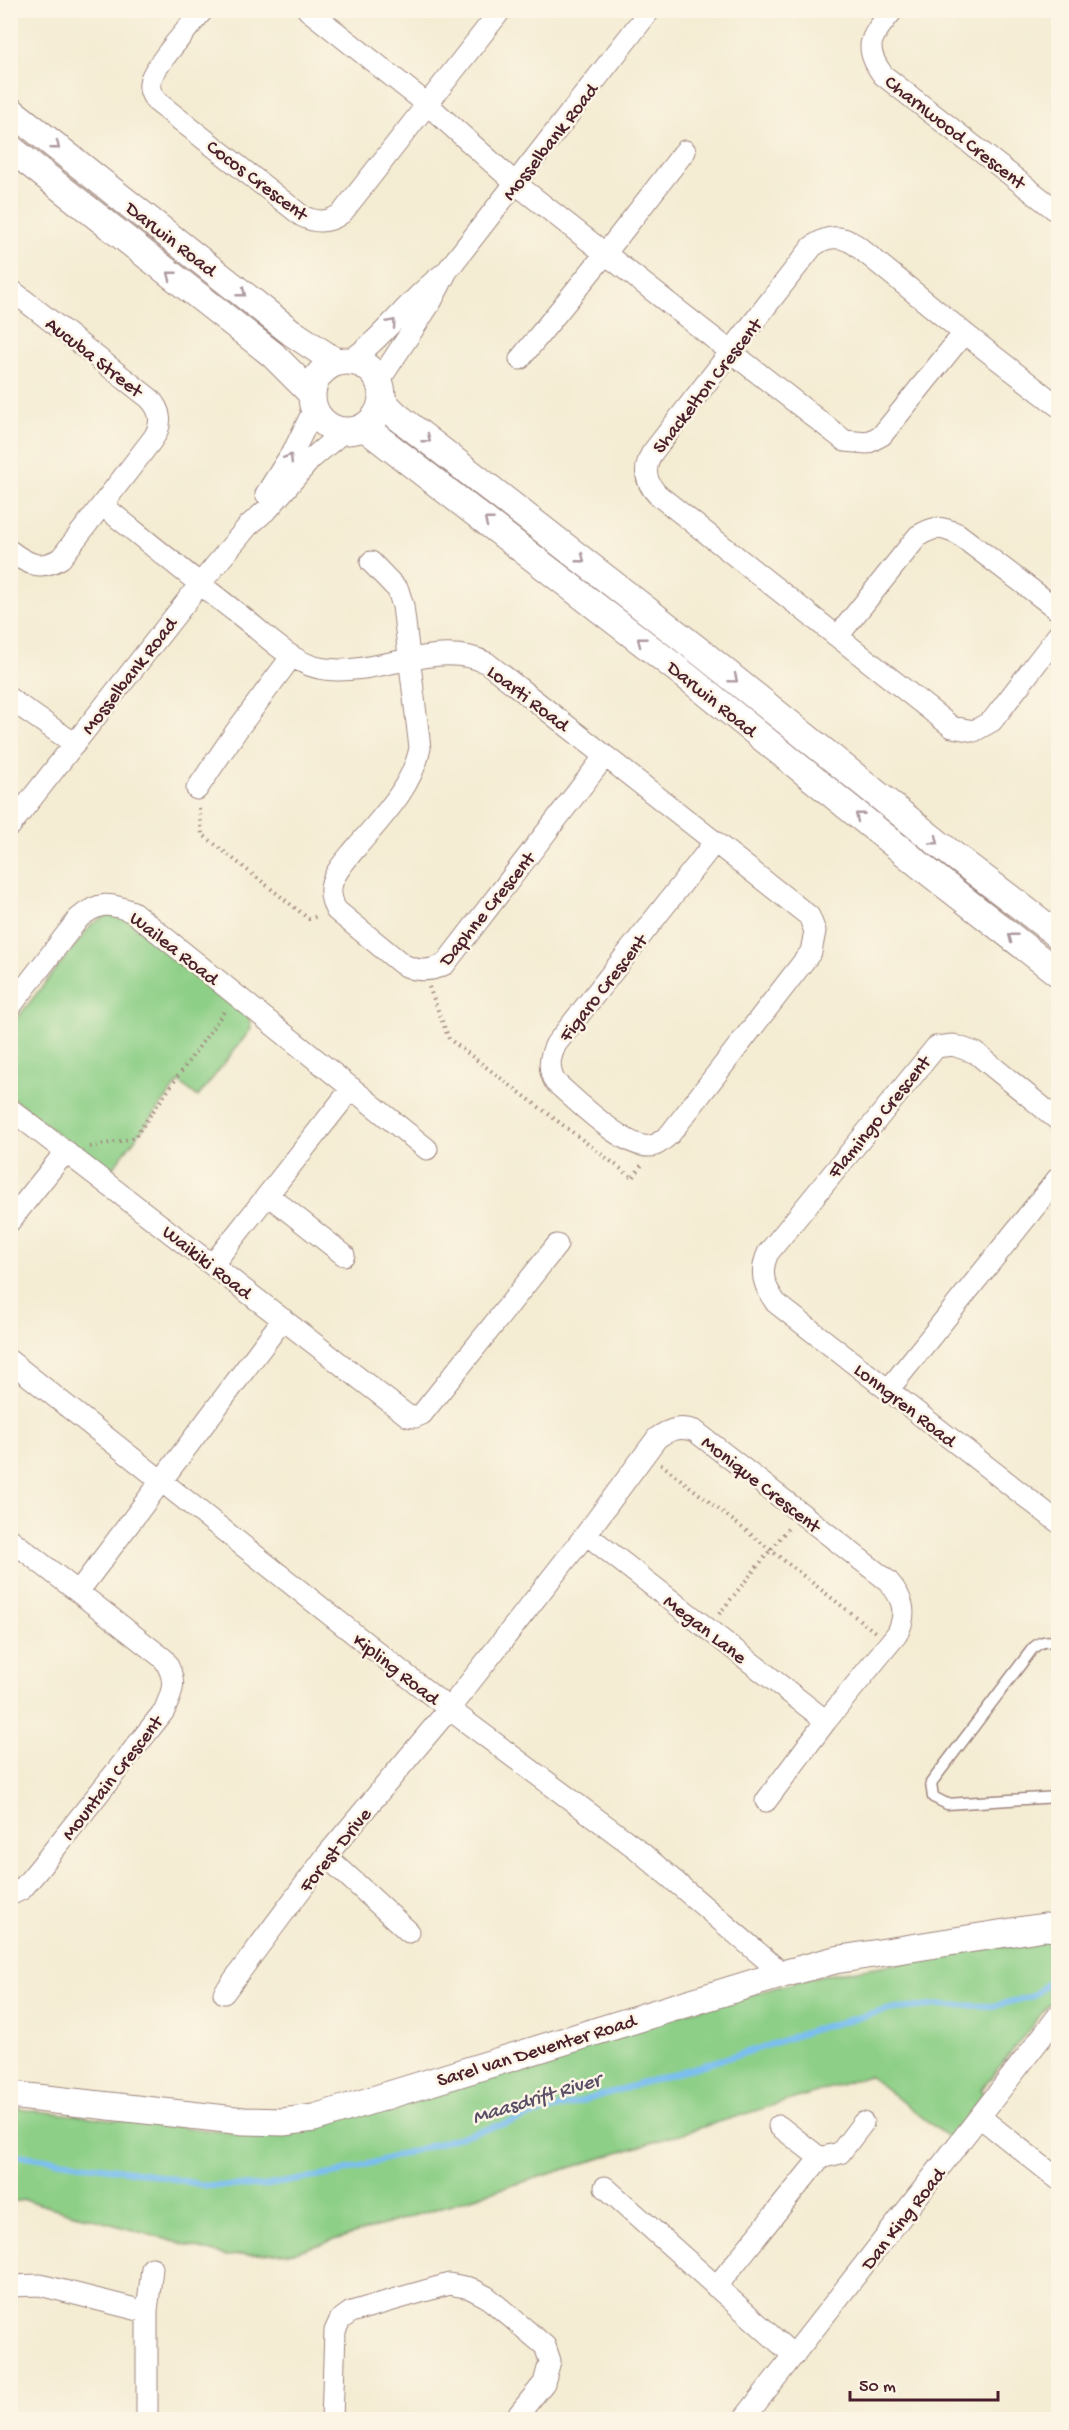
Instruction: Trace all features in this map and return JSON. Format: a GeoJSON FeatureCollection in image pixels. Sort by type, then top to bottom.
{"type":"FeatureCollection","features":[{"type":"Feature","properties":{"kind":"street","name":"Cocos Crescent"},"geometry":{"type":"LineString","coordinates":[[203,10],[154,73],[149,87],[151,95],[308,219],[323,221],[342,213],[427,104]]}},
{"type":"Feature","properties":{"kind":"street"},"geometry":{"type":"LineString","coordinates":[[308,10],[427,104],[515,183],[838,438],[858,444],[875,440],[882,435],[964,333]]}},
{"type":"Feature","properties":{"kind":"street"},"geometry":{"type":"LineString","coordinates":[[427,104],[501,10]]}},
{"type":"Feature","properties":{"kind":"street","name":"Mosselbank Road"},"geometry":{"type":"LineString","coordinates":[[381,391],[447,271],[650,10]]}},
{"type":"Feature","properties":{"kind":"street","name":"Charnwood Crescent"},"geometry":{"type":"LineString","coordinates":[[893,10],[874,33],[870,43],[873,62],[883,75],[1059,212]]}},
{"type":"Feature","properties":{"kind":"street","name":"Darwin Road"},"geometry":{"type":"LineString","coordinates":[[10,110],[291,332],[342,361]]}},
{"type":"Feature","properties":{"kind":"street","name":"Darwin Road"},"geometry":{"type":"LineString","coordinates":[[10,148],[272,354],[313,402]]}},
{"type":"Feature","properties":{"kind":"street"},"geometry":{"type":"LineString","coordinates":[[520,359],[685,151]]}},
{"type":"Feature","properties":{"kind":"street","name":"Shackelton Crescent"},"geometry":{"type":"LineString","coordinates":[[1059,406],[964,333],[856,245],[843,238],[827,238],[812,247],[652,453],[646,467],[648,483],[658,495],[952,727],[974,731],[992,721],[1059,634]]}},
{"type":"Feature","properties":{"kind":"street","name":"Mosselbank Road"},"geometry":{"type":"LineString","coordinates":[[342,361],[380,337],[420,291],[447,271]]}},
{"type":"Feature","properties":{"kind":"street","name":"Aucuba Street"},"geometry":{"type":"LineString","coordinates":[[10,289],[149,398],[159,411],[157,434],[102,505]]}},
{"type":"Feature","properties":{"kind":"street"},"geometry":{"type":"LineString","coordinates":[[342,361],[365,365],[381,391],[379,411],[354,429],[332,429],[322,422],[313,402],[318,375],[342,361]]}},
{"type":"Feature","properties":{"kind":"street","name":"Darwin Road"},"geometry":{"type":"LineString","coordinates":[[381,391],[398,416],[704,654],[944,848],[1059,935]]}},
{"type":"Feature","properties":{"kind":"street","name":"Mosselbank Road"},"geometry":{"type":"LineString","coordinates":[[10,826],[248,526],[295,448],[313,402]]}},
{"type":"Feature","properties":{"kind":"street","name":"Mosselbank Road"},"geometry":{"type":"LineString","coordinates":[[248,526],[270,507],[311,459],[354,429]]}},
{"type":"Feature","properties":{"kind":"street","name":"Darwin Road"},"geometry":{"type":"LineString","coordinates":[[354,429],[686,676],[926,870],[1059,973]]}},
{"type":"Feature","properties":{"kind":"street"},"geometry":{"type":"LineString","coordinates":[[10,551],[29,564],[42,566],[55,562],[61,558],[102,505],[200,584]]}},
{"type":"Feature","properties":{"kind":"street"},"geometry":{"type":"LineString","coordinates":[[838,636],[918,536],[932,528],[957,534],[1059,610]]}},
{"type":"Feature","properties":{"kind":"street"},"geometry":{"type":"LineString","coordinates":[[336,910],[331,901],[331,891],[338,871],[408,784],[417,764],[420,748],[403,606],[398,590],[370,561]]}},
{"type":"Feature","properties":{"kind":"street","name":"Loarti Road"},"geometry":{"type":"LineString","coordinates":[[200,584],[292,656],[310,666],[348,670],[410,659],[455,655],[480,660],[544,706],[809,916],[815,931],[811,952],[670,1134],[655,1145]]}},
{"type":"Feature","properties":{"kind":"street"},"geometry":{"type":"LineString","coordinates":[[198,789],[237,729],[292,656]]}},
{"type":"Feature","properties":{"kind":"street"},"geometry":{"type":"LineString","coordinates":[[10,699],[75,744]]}},
{"type":"Feature","properties":{"kind":"street","name":"Daphne Crescent"},"geometry":{"type":"LineString","coordinates":[[336,910],[411,969],[433,970],[445,964],[605,756]]}},
{"type":"Feature","properties":{"kind":"street","name":"Figaro Crescent"},"geometry":{"type":"LineString","coordinates":[[655,1145],[643,1147],[627,1141],[555,1082],[550,1073],[550,1055],[556,1044],[714,843]]}},
{"type":"Feature","properties":{"kind":"street","name":"Wailea Road"},"geometry":{"type":"LineString","coordinates":[[10,1007],[79,918],[91,908],[107,905],[120,906],[133,912],[427,1149]]}},
{"type":"Feature","properties":{"kind":"street","name":"Flamingo Crescent"},"geometry":{"type":"LineString","coordinates":[[763,1278],[762,1265],[768,1253],[936,1047],[953,1045],[976,1053],[1059,1120]]}},
{"type":"Feature","properties":{"kind":"street"},"geometry":{"type":"LineString","coordinates":[[213,1264],[352,1088]]}},
{"type":"Feature","properties":{"kind":"street"},"geometry":{"type":"LineString","coordinates":[[10,1109],[66,1151],[10,1221]]}},
{"type":"Feature","properties":{"kind":"street","name":"Waikiki Road"},"geometry":{"type":"LineString","coordinates":[[66,1151],[403,1414],[415,1417],[422,1414],[557,1245]]}},
{"type":"Feature","properties":{"kind":"street"},"geometry":{"type":"LineString","coordinates":[[889,1389],[1059,1178]]}},
{"type":"Feature","properties":{"kind":"street"},"geometry":{"type":"LineString","coordinates":[[267,1195],[344,1255]]}},
{"type":"Feature","properties":{"kind":"street","name":"Lonngren Road"},"geometry":{"type":"LineString","coordinates":[[763,1278],[767,1290],[776,1303],[1059,1522]]}},
{"type":"Feature","properties":{"kind":"street"},"geometry":{"type":"LineString","coordinates":[[78,1592],[283,1319]]}},
{"type":"Feature","properties":{"kind":"street","name":"Kipling Road"},"geometry":{"type":"LineString","coordinates":[[10,1361],[449,1709],[637,1849],[783,1974]]}},
{"type":"Feature","properties":{"kind":"street","name":"Monique Crescent"},"geometry":{"type":"LineString","coordinates":[[449,1709],[586,1534],[657,1438],[666,1432],[686,1428],[695,1431],[888,1581],[901,1597],[904,1614],[902,1624],[890,1643],[826,1721],[766,1801]]}},
{"type":"Feature","properties":{"kind":"street","name":"Megan Lane"},"geometry":{"type":"LineString","coordinates":[[586,1534],[826,1721]]}},
{"type":"Feature","properties":{"kind":"street","name":"Mountain Crescent"},"geometry":{"type":"LineString","coordinates":[[10,1539],[164,1659],[172,1672],[174,1681],[164,1711],[38,1870],[22,1888],[10,1895]]}},
{"type":"Feature","properties":{"kind":"street","name":"Forest Drive"},"geometry":{"type":"LineString","coordinates":[[224,1993],[326,1856],[449,1709]]}},
{"type":"Feature","properties":{"kind":"street"},"geometry":{"type":"LineString","coordinates":[[326,1856],[409,1932]]}},
{"type":"Feature","properties":{"kind":"street","name":"Sarel van Deventer Road"},"geometry":{"type":"LineString","coordinates":[[10,2096],[244,2121],[299,2120],[835,1960],[1044,1927],[1059,1928]]}},
{"type":"Feature","properties":{"kind":"street","name":"Dan King Road"},"geometry":{"type":"LineString","coordinates":[[743,2420],[1059,2016]]}},
{"type":"Feature","properties":{"kind":"street"},"geometry":{"type":"LineString","coordinates":[[980,2117],[1059,2179]]}},
{"type":"Feature","properties":{"kind":"street"},"geometry":{"type":"LineString","coordinates":[[716,2287],[820,2158],[840,2153],[863,2123]]}},
{"type":"Feature","properties":{"kind":"street"},"geometry":{"type":"LineString","coordinates":[[779,2126],[820,2158]]}},
{"type":"Feature","properties":{"kind":"street"},"geometry":{"type":"LineString","coordinates":[[605,2187],[794,2356]]}},
{"type":"Feature","properties":{"kind":"street"},"geometry":{"type":"LineString","coordinates":[[147,2420],[147,2312],[152,2268]]}},
{"type":"Feature","properties":{"kind":"street"},"geometry":{"type":"LineString","coordinates":[[332,2420],[335,2331],[340,2320],[351,2313],[449,2284],[470,2288],[487,2297],[545,2346],[550,2361],[544,2384],[514,2420]]}},
{"type":"Feature","properties":{"kind":"street"},"geometry":{"type":"LineString","coordinates":[[10,2286],[40,2285],[147,2312]]}},
{"type":"Feature","properties":{"kind":"lane"},"geometry":{"type":"LineString","coordinates":[[1059,1644],[1051,1641],[1042,1642],[1033,1648],[931,1783],[933,1797],[947,1804],[1059,1797]]}},
{"type":"Feature","properties":{"kind":"path"},"geometry":{"type":"LineString","coordinates":[[198,789],[201,834],[309,919],[336,910]]}},
{"type":"Feature","properties":{"kind":"path"},"geometry":{"type":"LineString","coordinates":[[422,970],[449,1039],[633,1178],[655,1145]]}},
{"type":"Feature","properties":{"kind":"path"},"geometry":{"type":"LineString","coordinates":[[66,1151],[134,1138],[237,995]]}},
{"type":"Feature","properties":{"kind":"path"},"geometry":{"type":"LineString","coordinates":[[647,1452],[770,1551],[890,1643]]}},
{"type":"Feature","properties":{"kind":"path"},"geometry":{"type":"LineString","coordinates":[[707,1629],[801,1513]]}},
{"type":"Feature","properties":{"kind":"green space"},"geometry":{"type":"Polygon","coordinates":[[[108,915],[125,918],[249,1017],[251,1029],[198,1097],[179,1082],[108,1174],[11,1097],[10,1027],[93,923],[108,915]]]}},
{"type":"Feature","properties":{"kind":"green space"},"geometry":{"type":"Polygon","coordinates":[[[1046,1939],[1058,1940],[1058,1993],[981,2090],[986,2094],[950,2139],[869,2076],[295,2252],[226,2256],[25,2200],[11,2202],[11,2108],[243,2134],[814,1977],[1046,1939]]]}},
{"type":"Feature","properties":{"kind":"waterway","name":"Maasdrift River"},"geometry":{"type":"LineString","coordinates":[[10,2154],[145,2173],[208,2186],[263,2186],[338,2173],[754,2050],[822,2027],[887,2010],[940,2005],[994,2006],[1033,1996],[1058,1974]]}}]}
